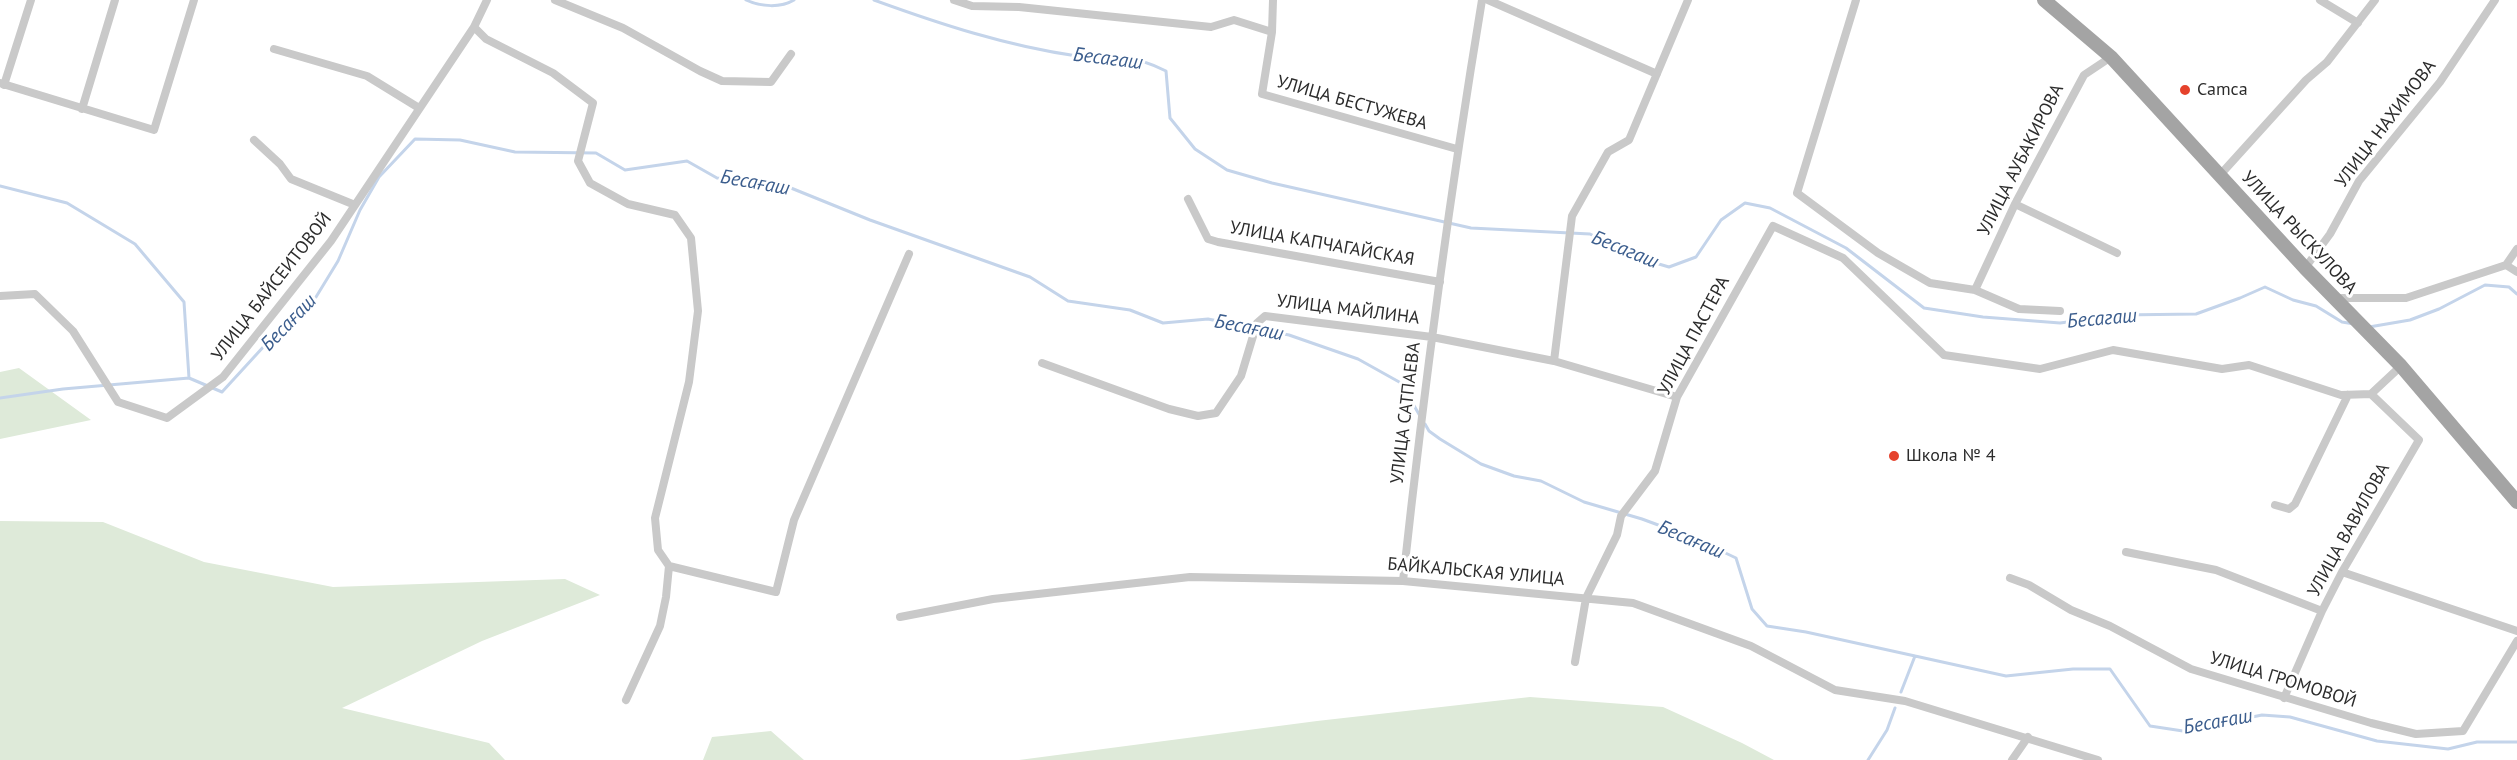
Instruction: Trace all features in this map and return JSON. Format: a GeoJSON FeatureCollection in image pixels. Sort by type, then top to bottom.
{"type":"FeatureCollection","features":[{"type":"Feature","properties":{"kind":"main road","name":"УЛИЦА РЫСКУЛОВА"},"geometry":{"type":"LineString","coordinates":[[2044,0],[2111,57],[2305,267],[2401,366],[2517,502]]}},
{"type":"Feature","properties":{"kind":"street"},"geometry":{"type":"LineString","coordinates":[[31,0],[2,84],[154,129],[194,0]]}},
{"type":"Feature","properties":{"kind":"street"},"geometry":{"type":"LineString","coordinates":[[82,109],[115,0]]}},
{"type":"Feature","properties":{"kind":"street"},"geometry":{"type":"LineString","coordinates":[[555,0],[623,28],[722,81],[771,82],[791,54]]}},
{"type":"Feature","properties":{"kind":"street"},"geometry":{"type":"LineString","coordinates":[[954,0],[972,6],[1020,3],[1210,27],[1234,20],[1272,32],[1273,0]]}},
{"type":"Feature","properties":{"kind":"street","name":"УЛИЦА САТПАЕВА"},"geometry":{"type":"LineString","coordinates":[[1403,581],[1418,444],[1457,149],[1482,0]]}},
{"type":"Feature","properties":{"kind":"street"},"geometry":{"type":"LineString","coordinates":[[1488,0],[1657,74]]}},
{"type":"Feature","properties":{"kind":"street"},"geometry":{"type":"LineString","coordinates":[[1554,361],[1572,216],[1608,152],[1629,140],[1688,0]]}},
{"type":"Feature","properties":{"kind":"street"},"geometry":{"type":"LineString","coordinates":[[1856,0],[1797,193],[1878,253],[1930,283],[1975,290],[2019,309],[2060,311]]}},
{"type":"Feature","properties":{"kind":"street"},"geometry":{"type":"LineString","coordinates":[[2320,0],[2358,23]]}},
{"type":"Feature","properties":{"kind":"street"},"geometry":{"type":"LineString","coordinates":[[2220,175],[2306,80],[2327,62],[2375,0]]}},
{"type":"Feature","properties":{"kind":"street","name":"УЛИЦА НАХИМОВА"},"geometry":{"type":"LineString","coordinates":[[2305,267],[2330,234],[2359,181],[2440,82],[2495,0]]}},
{"type":"Feature","properties":{"kind":"street","name":"УЛИЦА БАЙСЕИТОВОЙ"},"geometry":{"type":"LineString","coordinates":[[0,296],[35,294],[73,331],[118,402],[167,418],[223,377],[331,241],[474,27],[483,1]]}},
{"type":"Feature","properties":{"kind":"street"},"geometry":{"type":"LineString","coordinates":[[474,27],[486,39],[553,73],[593,103],[578,161],[590,183],[628,204],[675,215],[691,238],[698,311],[689,382],[655,518],[658,550],[669,566],[666,597],[660,626],[626,700]]}},
{"type":"Feature","properties":{"kind":"street","name":"УЛИЦА БЕСТУЖЕВА"},"geometry":{"type":"LineString","coordinates":[[1272,32],[1262,94],[1457,149]]}},
{"type":"Feature","properties":{"kind":"street"},"geometry":{"type":"LineString","coordinates":[[274,49],[367,76],[419,108]]}},
{"type":"Feature","properties":{"kind":"street","name":"УЛИЦА АУБАКИРОВА"},"geometry":{"type":"LineString","coordinates":[[1975,290],[2015,204],[2084,75],[2111,57]]}},
{"type":"Feature","properties":{"kind":"street"},"geometry":{"type":"LineString","coordinates":[[254,140],[280,164],[291,179],[355,205]]}},
{"type":"Feature","properties":{"kind":"street","name":"УЛИЦА КАПЧАГАЙСКАЯ"},"geometry":{"type":"LineString","coordinates":[[1188,199],[1208,238],[1218,242],[1440,282]]}},
{"type":"Feature","properties":{"kind":"street"},"geometry":{"type":"LineString","coordinates":[[2015,204],[2117,253]]}},
{"type":"Feature","properties":{"kind":"street","name":"УЛИЦА ПАСТЕРА"},"geometry":{"type":"LineString","coordinates":[[1575,662],[1586,598],[1617,535],[1621,516],[1655,471],[1677,397],[1773,226],[1843,258],[1944,355],[2040,369],[2113,350],[2222,369],[2249,365],[2341,395],[2348,395]]}},
{"type":"Feature","properties":{"kind":"street"},"geometry":{"type":"LineString","coordinates":[[2335,298],[2406,298],[2506,265],[2517,249]]}},
{"type":"Feature","properties":{"kind":"street"},"geometry":{"type":"LineString","coordinates":[[669,566],[776,592],[794,520],[909,255]]}},
{"type":"Feature","properties":{"kind":"street"},"geometry":{"type":"LineString","coordinates":[[2506,265],[2517,272]]}},
{"type":"Feature","properties":{"kind":"street","name":"УЛИЦА МАЙЛИНА"},"geometry":{"type":"LineString","coordinates":[[1042,363],[1169,409],[1198,416],[1216,413],[1241,376],[1257,323],[1265,316],[1432,337],[1554,361],[1677,397]]}},
{"type":"Feature","properties":{"kind":"street"},"geometry":{"type":"LineString","coordinates":[[2275,506],[2289,509],[2295,504],[2348,395],[2371,394],[2401,366]]}},
{"type":"Feature","properties":{"kind":"street","name":"УЛИЦА ВАВИЛОВА"},"geometry":{"type":"LineString","coordinates":[[2284,698],[2322,611],[2342,572],[2419,440],[2371,394]]}},
{"type":"Feature","properties":{"kind":"street"},"geometry":{"type":"LineString","coordinates":[[2126,552],[2216,570],[2322,611]]}},
{"type":"Feature","properties":{"kind":"street"},"geometry":{"type":"LineString","coordinates":[[2342,572],[2517,631]]}},
{"type":"Feature","properties":{"kind":"street","name":"БАЙКАЛЬСКАЯ УЛИЦА"},"geometry":{"type":"LineString","coordinates":[[900,617],[993,599],[1190,577],[1403,581],[1633,603],[1751,646],[1835,690],[1905,701],[2098,760]]}},
{"type":"Feature","properties":{"kind":"street","name":"УЛИЦА ГРОМОВОЙ"},"geometry":{"type":"LineString","coordinates":[[2010,578],[2029,585],[2071,610],[2110,626],[2191,669],[2370,723],[2416,734],[2463,731],[2517,641]]}},
{"type":"Feature","properties":{"kind":"street"},"geometry":{"type":"LineString","coordinates":[[2012,760],[2028,737]]}},
{"type":"Feature","properties":{"kind":"green space"},"geometry":{"type":"Polygon","coordinates":[[[19,368],[91,420],[0,439],[0,372],[19,368]]]}},
{"type":"Feature","properties":{"kind":"green space"},"geometry":{"type":"Polygon","coordinates":[[[0,521],[103,522],[204,562],[333,587],[565,579],[600,595],[482,641],[342,708],[489,743],[505,760],[0,760],[0,521]]]}},
{"type":"Feature","properties":{"kind":"green space"},"geometry":{"type":"Polygon","coordinates":[[[1530,697],[1663,707],[1774,760],[1019,760],[1317,721],[1530,697]]]}},
{"type":"Feature","properties":{"kind":"green space"},"geometry":{"type":"Polygon","coordinates":[[[771,731],[804,760],[703,760],[712,737],[771,731]]]}},
{"type":"Feature","properties":{"kind":"waterway","name":"Бесагаш"},"geometry":{"type":"LineString","coordinates":[[746,0],[771,6],[794,0]]}},
{"type":"Feature","properties":{"kind":"waterway","name":"Бесагаш"},"geometry":{"type":"LineString","coordinates":[[874,0],[949,26],[1051,52],[1082,57],[1125,58],[1149,63],[1166,71],[1170,118],[1195,149],[1227,170],[1272,183],[1471,228],[1590,234],[1635,257],[1669,267],[1696,257],[1721,220],[1745,203],[1770,208],[1846,248],[1924,308],[1983,317],[2060,323],[2120,315],[2196,314],[2265,287],[2293,300],[2316,306],[2342,322],[2354,324]]}},
{"type":"Feature","properties":{"kind":"waterway","name":"Бесағаш"},"geometry":{"type":"LineString","coordinates":[[0,398],[63,389],[189,378],[222,392],[277,332],[316,297],[338,261],[360,210],[379,177],[415,139],[460,140],[515,152],[596,153],[625,170],[687,161],[717,178],[754,179],[786,186],[870,220],[1030,277],[1068,301],[1130,310],[1163,323],[1208,319],[1289,335],[1358,359],[1401,383],[1420,416]]}},
{"type":"Feature","properties":{"kind":"waterway"},"geometry":{"type":"LineString","coordinates":[[0,186],[67,203],[135,244],[184,302],[189,378]]}},
{"type":"Feature","properties":{"kind":"waterway","name":"Бесагаш"},"geometry":{"type":"LineString","coordinates":[[2369,327],[2410,320],[2439,309],[2485,285],[2509,287],[2517,294]]}},
{"type":"Feature","properties":{"kind":"waterway","name":"Бесағаш"},"geometry":{"type":"LineString","coordinates":[[1425,424],[1429,431],[1440,439],[1481,464],[1514,476],[1541,481],[1584,502],[1642,519],[1696,539],[1736,558],[1752,609],[1767,626],[1806,632],[2006,676],[2073,669],[2110,669],[2150,726],[2183,731],[2262,715],[2290,717],[2377,741],[2448,749],[2477,742],[2517,742]]}},
{"type":"Feature","properties":{"kind":"waterway"},"geometry":{"type":"LineString","coordinates":[[1901,692],[1915,656]]}},
{"type":"Feature","properties":{"kind":"waterway"},"geometry":{"type":"LineString","coordinates":[[1868,760],[1887,730],[1895,708]]}},
{"type":"Feature","properties":{"kind":"place","name":"Camca"},"geometry":{"type":"Point","coordinates":[2185,90]}},
{"type":"Feature","properties":{"kind":"place","name":"Школа № 4"},"geometry":{"type":"Point","coordinates":[1894,456]}}]}
